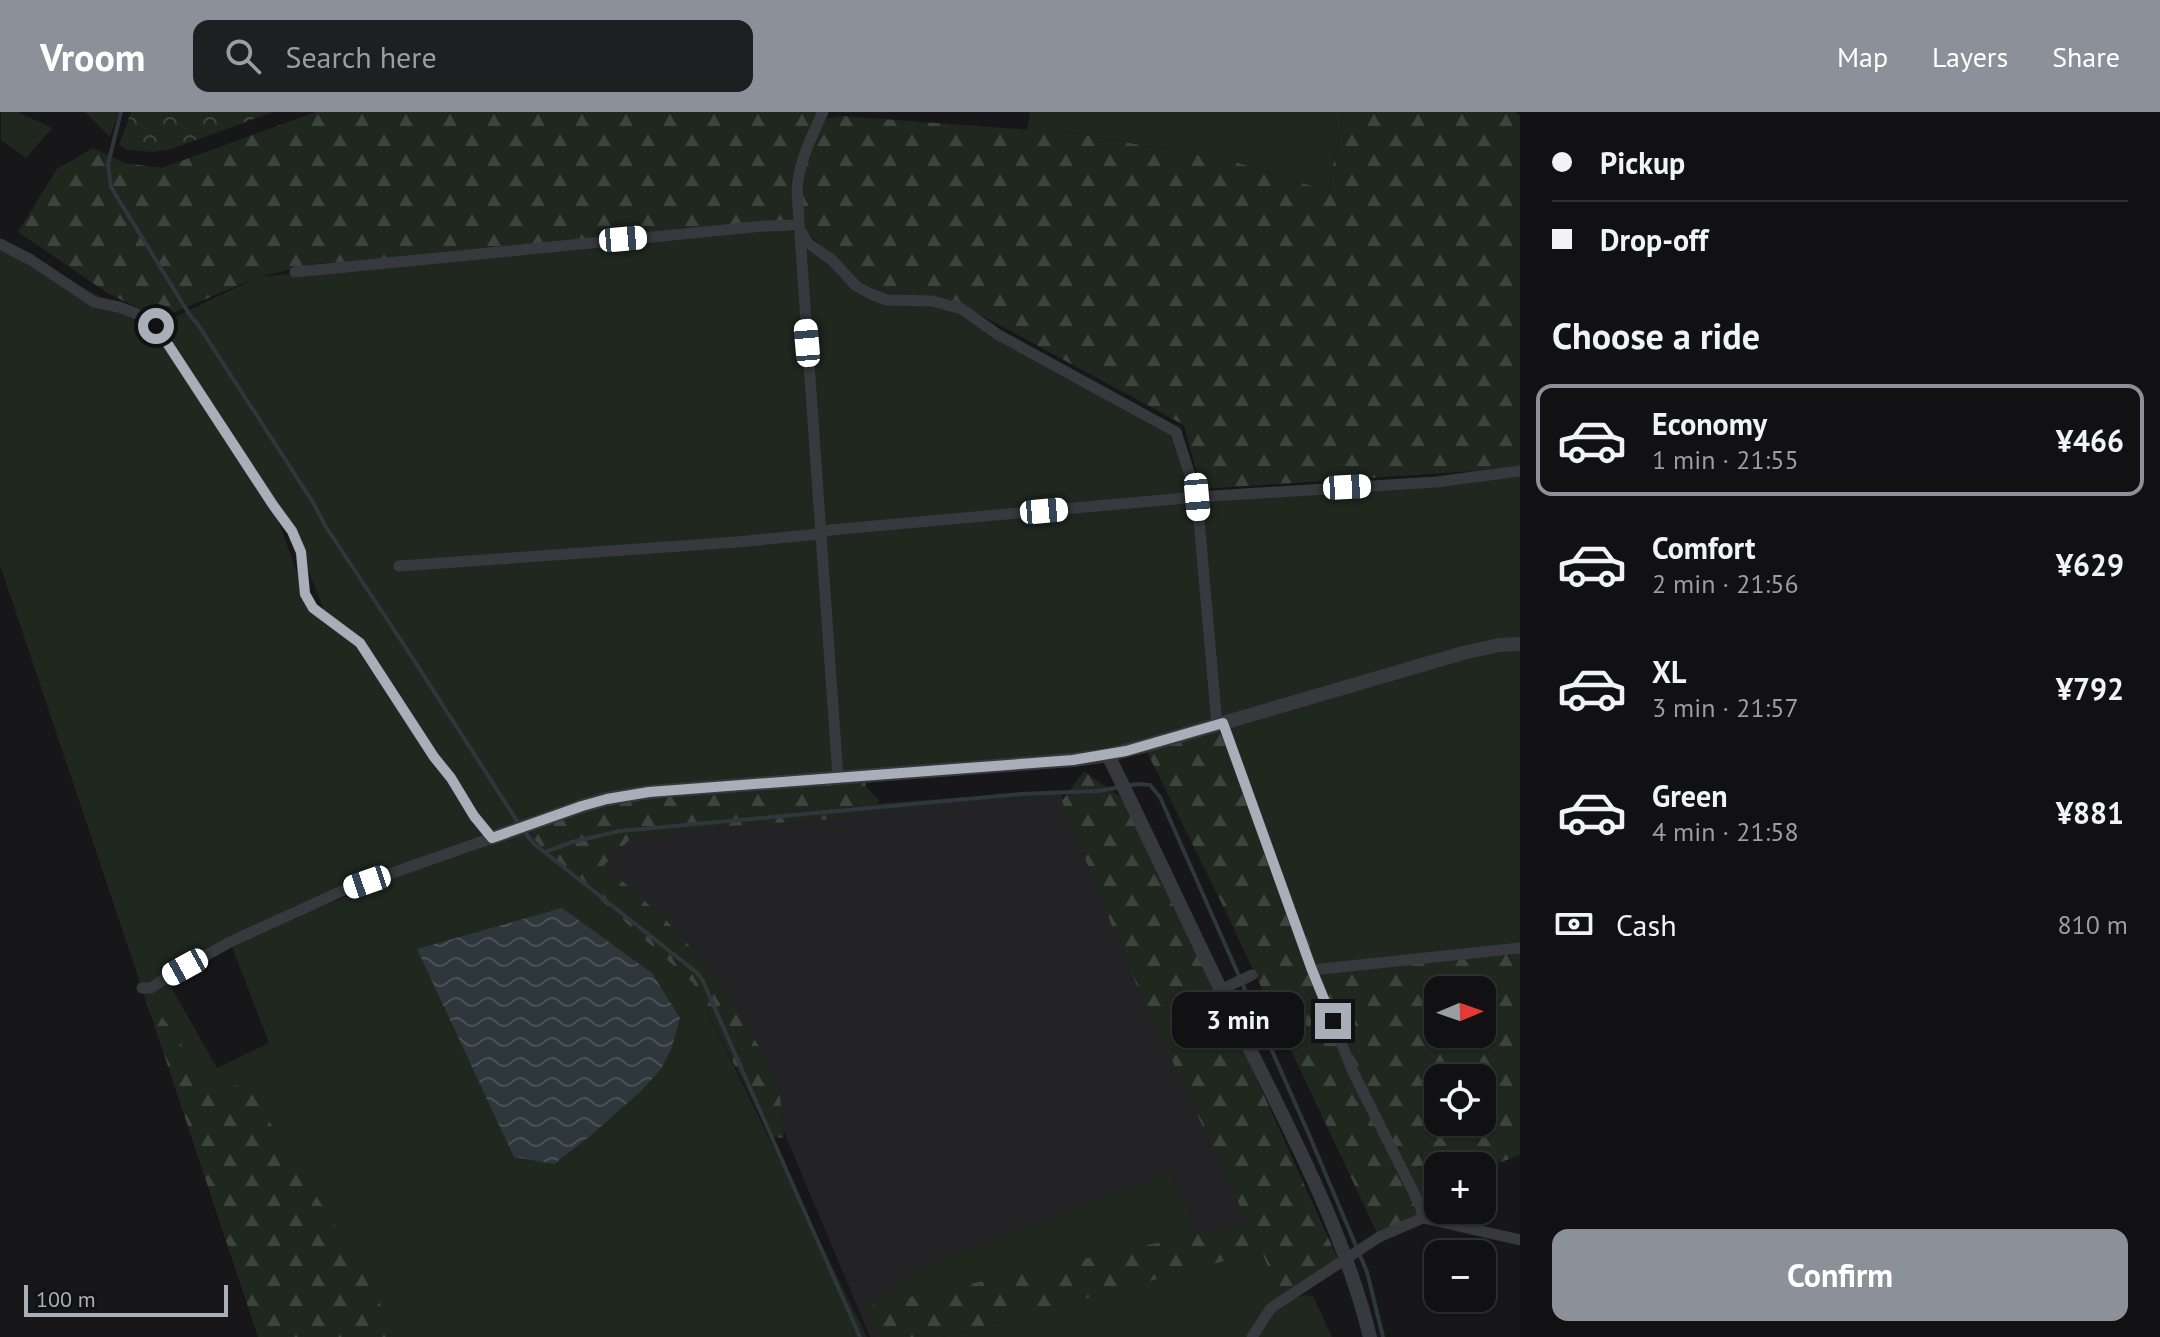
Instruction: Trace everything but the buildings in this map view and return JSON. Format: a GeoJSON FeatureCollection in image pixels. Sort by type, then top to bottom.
{"type":"FeatureCollection","features":[{"type":"Feature","properties":{"kind":"street"},"geometry":{"type":"LineString","coordinates":[[823,112],[797,176],[797,225],[838,778]]}},
{"type":"Feature","properties":{"kind":"street"},"geometry":{"type":"LineString","coordinates":[[295,272],[797,225]]}},
{"type":"Feature","properties":{"kind":"street"},"geometry":{"type":"LineString","coordinates":[[797,225],[808,243],[832,260],[856,286],[887,300],[932,301],[962,309],[997,334],[1176,432],[1197,497],[1220,724],[1353,1072],[1420,1205],[1423,1218]]}},
{"type":"Feature","properties":{"kind":"street"},"geometry":{"type":"LineString","coordinates":[[0,244],[31,260],[94,302],[145,317],[156,326],[292,531],[301,552],[305,594],[313,608],[360,643],[434,757],[492,838]]}},
{"type":"Feature","properties":{"kind":"street"},"geometry":{"type":"LineString","coordinates":[[399,566],[737,542],[820,534],[830,530],[1197,497],[1436,482],[1520,471]]}},
{"type":"Feature","properties":{"kind":"street"},"geometry":{"type":"LineString","coordinates":[[142,988],[151,988],[230,942],[344,890],[607,799],[649,792],[1108,755],[1463,653],[1520,644]]}},
{"type":"Feature","properties":{"kind":"street"},"geometry":{"type":"LineString","coordinates":[[1108,755],[1336,1229],[1370,1337]]}},
{"type":"Feature","properties":{"kind":"street"},"geometry":{"type":"LineString","coordinates":[[1312,970],[1520,948]]}},
{"type":"Feature","properties":{"kind":"street"},"geometry":{"type":"LineString","coordinates":[[1220,990],[1252,975]]}},
{"type":"Feature","properties":{"kind":"street"},"geometry":{"type":"LineString","coordinates":[[1252,1337],[1271,1308],[1379,1237],[1423,1218],[1520,1240]]}},
{"type":"Feature","properties":{"kind":"shaded area"},"geometry":{"type":"Polygon","coordinates":[[[1059,790],[1268,1253],[928,1337],[870,1337],[725,991],[554,845],[684,818],[1059,790]]]}},
{"type":"Feature","properties":{"kind":"green space"},"geometry":{"type":"Polygon","coordinates":[[[1,112],[18,112],[52,128],[26,158],[1,140],[1,112]]]}},
{"type":"Feature","properties":{"kind":"green space"},"geometry":{"type":"Polygon","coordinates":[[[85,112],[119,112],[110,137],[85,112]]]}},
{"type":"Feature","properties":{"kind":"green space"},"geometry":{"type":"Polygon","coordinates":[[[131,112],[273,112],[171,149],[153,152],[129,150],[119,145],[131,112]]]}},
{"type":"Feature","properties":{"kind":"green space"},"geometry":{"type":"Polygon","coordinates":[[[316,112],[823,112],[820,120],[842,116],[1072,133],[1232,161],[1328,191],[1344,112],[1515,112],[1520,116],[1520,468],[1201,489],[1184,425],[955,301],[899,300],[856,286],[817,241],[797,225],[315,264],[258,277],[161,318],[109,294],[18,232],[57,169],[93,148],[125,163],[162,168],[316,112]]]}},
{"type":"Feature","properties":{"kind":"green space"},"geometry":{"type":"Polygon","coordinates":[[[1030,112],[1344,112],[1328,191],[1232,161],[1072,133],[1027,130],[1030,112]]]}},
{"type":"Feature","properties":{"kind":"green space"},"geometry":{"type":"Polygon","coordinates":[[[765,226],[798,233],[887,294],[962,309],[1176,432],[1197,497],[1520,470],[1520,948],[1312,970],[1217,725],[1108,755],[626,796],[527,827],[693,983],[867,1337],[259,1337],[0,565],[0,244],[156,326],[258,277],[765,226]],[[276,515],[305,594],[324,610],[301,552],[276,515]],[[472,847],[389,873],[259,931],[472,847]],[[231,944],[166,978],[217,1068],[269,1043],[231,944]]]}},
{"type":"Feature","properties":{"kind":"green space"},"geometry":{"type":"Polygon","coordinates":[[[1217,725],[1320,968],[1520,949],[1520,1155],[1496,1164],[1496,1152],[1424,1152],[1424,1217],[1379,1237],[1144,746],[1217,725]]]}},
{"type":"Feature","properties":{"kind":"green space"},"geometry":{"type":"Polygon","coordinates":[[[1084,771],[1134,807],[1340,1264],[1284,1300],[1261,1251],[942,1337],[878,1337],[865,1307],[1248,1223],[1129,968],[1062,801],[1084,771]]]}},
{"type":"Feature","properties":{"kind":"green space"},"geometry":{"type":"Polygon","coordinates":[[[864,776],[866,787],[880,801],[860,817],[714,827],[631,838],[604,865],[667,921],[715,974],[761,1050],[779,1088],[784,1138],[771,1137],[693,983],[520,827],[607,799],[864,776]]]}},
{"type":"Feature","properties":{"kind":"green space"},"geometry":{"type":"Polygon","coordinates":[[[142,988],[213,1090],[245,1083],[337,1229],[399,1337],[258,1337],[142,988]]]}},
{"type":"Feature","properties":{"kind":"green space"},"geometry":{"type":"Polygon","coordinates":[[[1171,1171],[1198,1241],[865,1307],[926,1265],[1171,1171]]]}},
{"type":"Feature","properties":{"kind":"green space"},"geometry":{"type":"Polygon","coordinates":[[[1264,1250],[1284,1300],[1277,1306],[1303,1295],[1313,1296],[1332,1337],[942,1337],[1264,1250]]]}},
{"type":"Feature","properties":{"kind":"water"},"geometry":{"type":"Polygon","coordinates":[[[562,908],[652,973],[680,1018],[672,1047],[661,1069],[640,1092],[554,1164],[514,1157],[417,949],[562,908]]]}},
{"type":"Feature","properties":{"kind":"waterway"},"geometry":{"type":"LineString","coordinates":[[121,112],[108,164],[111,187],[191,317],[519,824]]}},
{"type":"Feature","properties":{"kind":"waterway"},"geometry":{"type":"LineString","coordinates":[[545,852],[620,831],[1150,785],[1160,797],[1367,1272],[1383,1337]]}},
{"type":"Feature","properties":{"kind":"waterway"},"geometry":{"type":"LineString","coordinates":[[524,831],[533,843],[702,979],[860,1337]]}},
{"type":"Feature","properties":{"kind":"route"},"geometry":{"type":"LineString","coordinates":[[156,326],[292,531],[301,552],[305,594],[313,608],[360,643],[434,757],[492,838],[582,806],[649,792],[1073,760],[1126,751],[1223,723],[1333,1021]]}}]}
